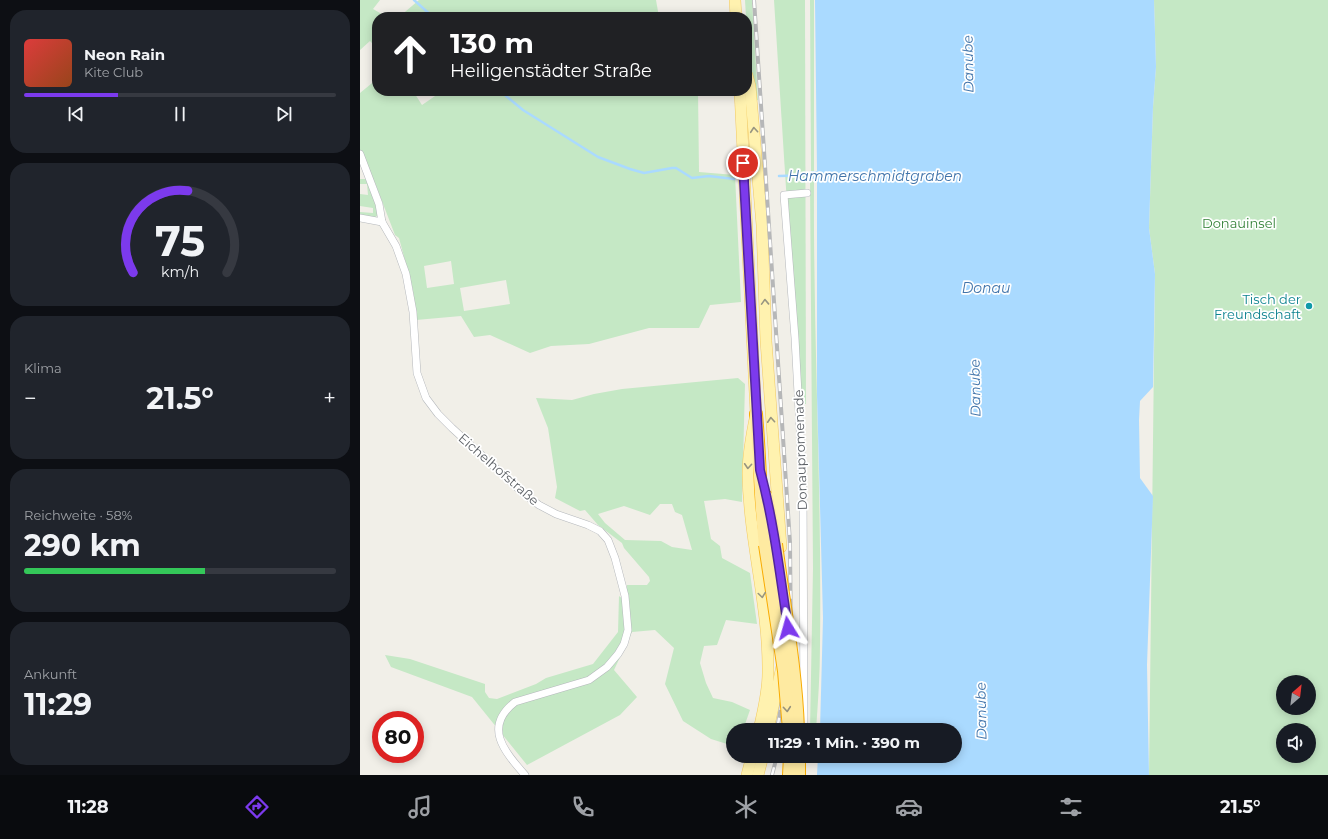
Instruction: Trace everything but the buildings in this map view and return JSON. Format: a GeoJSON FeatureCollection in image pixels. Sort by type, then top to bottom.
{"type":"FeatureCollection","features":[{"type":"Feature","properties":{"kind":"highway"},"geometry":{"type":"LineString","coordinates":[[756,414],[762,514],[784,671],[788,723]]}},
{"type":"Feature","properties":{"kind":"highway"},"geometry":{"type":"LineString","coordinates":[[760,470],[766,491],[782,590],[797,704],[798,723]]}},
{"type":"Feature","properties":{"kind":"highway"},"geometry":{"type":"LineString","coordinates":[[789,775],[790,763]]}},
{"type":"Feature","properties":{"kind":"highway"},"geometry":{"type":"LineString","coordinates":[[799,763],[800,773]]}},
{"type":"Feature","properties":{"kind":"main road"},"geometry":{"type":"LineString","coordinates":[[735,0],[736,12]]}},
{"type":"Feature","properties":{"kind":"main road"},"geometry":{"type":"LineString","coordinates":[[740,96],[756,414],[750,441],[748,474],[755,547],[767,632],[768,674],[766,700],[761,723]]}},
{"type":"Feature","properties":{"kind":"main road"},"geometry":{"type":"LineString","coordinates":[[751,96],[762,225],[766,341],[773,448],[787,612],[782,663],[769,723]]}},
{"type":"Feature","properties":{"kind":"main road"},"geometry":{"type":"LineString","coordinates":[[748,775],[751,763]]}},
{"type":"Feature","properties":{"kind":"main road"},"geometry":{"type":"LineString","coordinates":[[758,775],[761,763]]}},
{"type":"Feature","properties":{"kind":"street","name":"Eichelhofstraße"},"geometry":{"type":"LineString","coordinates":[[360,154],[379,204],[382,222],[396,246],[408,284],[413,312],[417,373],[420,386],[426,398],[447,424],[524,494],[539,505],[556,514],[588,525],[600,531],[608,540],[616,558],[625,596],[628,630],[624,644],[616,657],[600,673],[589,680],[515,702],[506,710],[500,721],[498,730],[504,747],[525,775]]}},
{"type":"Feature","properties":{"kind":"street","name":"Donaupromenade"},"geometry":{"type":"LineString","coordinates":[[804,723],[803,486],[784,195],[807,193]]}},
{"type":"Feature","properties":{"kind":"street"},"geometry":{"type":"LineString","coordinates":[[360,218],[382,222]]}},
{"type":"Feature","properties":{"kind":"street"},"geometry":{"type":"LineString","coordinates":[[800,773],[802,763]]}},
{"type":"Feature","properties":{"kind":"green space"},"geometry":{"type":"Polygon","coordinates":[[[360,0],[380,0],[373,9],[378,12],[372,12],[372,43],[370,41],[360,50],[360,0]]]}},
{"type":"Feature","properties":{"kind":"green space"},"geometry":{"type":"Polygon","coordinates":[[[419,0],[656,0],[658,12],[405,12],[419,0]]]}},
{"type":"Feature","properties":{"kind":"green space"},"geometry":{"type":"Polygon","coordinates":[[[745,0],[752,0],[758,100],[755,101],[752,80],[752,12],[746,12],[745,0]]]}},
{"type":"Feature","properties":{"kind":"green space"},"geometry":{"type":"Polygon","coordinates":[[[774,0],[805,0],[806,404],[802,402],[774,0]]]}},
{"type":"Feature","properties":{"kind":"green space"},"geometry":{"type":"Polygon","coordinates":[[[810,0],[814,0],[814,172],[811,171],[810,0]]]}},
{"type":"Feature","properties":{"kind":"green space","name":"Donauinsel"},"geometry":{"type":"Polygon","coordinates":[[[1154,0],[1328,0],[1328,775],[1149,775],[1155,274],[1149,228],[1153,107],[1156,67],[1154,0]]]}},
{"type":"Feature","properties":{"kind":"green space"},"geometry":{"type":"Polygon","coordinates":[[[372,83],[372,96],[416,96],[422,105],[435,96],[698,96],[699,172],[735,175],[741,302],[710,305],[699,328],[649,328],[589,344],[551,346],[530,353],[490,335],[474,337],[461,316],[416,320],[413,290],[399,238],[395,235],[375,183],[360,162],[360,93],[372,83]],[[451,261],[424,266],[427,288],[454,284],[451,261]],[[506,280],[460,288],[464,311],[510,304],[506,280]]]}},
{"type":"Feature","properties":{"kind":"green space"},"geometry":{"type":"Polygon","coordinates":[[[360,179],[366,179],[378,210],[377,216],[373,218],[360,217],[360,212],[373,213],[373,208],[360,206],[360,194],[368,195],[367,184],[360,184],[360,179]]]}},
{"type":"Feature","properties":{"kind":"green space"},"geometry":{"type":"Polygon","coordinates":[[[810,179],[814,182],[820,529],[820,656],[816,723],[810,723],[813,568],[810,179]]]}},
{"type":"Feature","properties":{"kind":"green space"},"geometry":{"type":"Polygon","coordinates":[[[738,378],[745,384],[742,502],[725,499],[704,501],[711,539],[720,546],[722,558],[750,573],[757,624],[726,620],[717,645],[704,646],[700,663],[706,683],[713,698],[732,702],[750,710],[745,723],[726,723],[726,744],[711,739],[683,721],[665,684],[674,648],[655,630],[632,632],[614,670],[637,697],[620,715],[527,765],[472,697],[391,667],[385,655],[410,659],[485,684],[485,692],[489,698],[497,699],[536,684],[546,678],[593,664],[618,632],[619,596],[627,602],[627,585],[647,585],[650,581],[649,577],[624,548],[622,543],[598,525],[585,510],[580,511],[555,498],[557,487],[548,428],[536,398],[572,400],[622,389],[738,378]],[[660,504],[650,515],[624,506],[598,514],[605,523],[625,540],[661,541],[672,547],[692,550],[682,515],[675,512],[672,504],[660,504]]]}},
{"type":"Feature","properties":{"kind":"water","name":"Donau"},"geometry":{"type":"Polygon","coordinates":[[[815,0],[1154,0],[1156,67],[1153,107],[1149,228],[1155,274],[1153,387],[1140,401],[1139,420],[1140,478],[1153,496],[1147,665],[1149,775],[817,775],[818,763],[962,763],[962,723],[820,723],[823,618],[817,395],[817,179],[810,179],[811,171],[817,171],[815,0]]]}},
{"type":"Feature","properties":{"kind":"waterway","name":"Hammerschmidtgraben"},"geometry":{"type":"LineString","coordinates":[[414,0],[427,12]]}},
{"type":"Feature","properties":{"kind":"waterway","name":"Hammerschmidtgraben"},"geometry":{"type":"LineString","coordinates":[[506,96],[523,110],[598,157],[630,169],[644,173],[676,168],[692,178],[709,176],[734,179]]}},
{"type":"Feature","properties":{"kind":"waterway","name":"Hammerschmidtgraben"},"geometry":{"type":"LineString","coordinates":[[779,176],[813,175]]}},
{"type":"Feature","properties":{"kind":"railway"},"geometry":{"type":"LineString","coordinates":[[754,0],[790,543],[791,649],[778,723]]}},
{"type":"Feature","properties":{"kind":"railway"},"geometry":{"type":"LineString","coordinates":[[772,775],[775,763]]}},
{"type":"Feature","properties":{"kind":"place","name":"Tisch der Freundschaft"},"geometry":{"type":"Point","coordinates":[1309,306]}},
{"type":"Feature","properties":{"kind":"route"},"geometry":{"type":"LineString","coordinates":[[743,163],[760,470],[766,491],[776,544],[788,628]]}},
{"type":"Feature","properties":{"kind":"water label","name":"Danube"},"geometry":{"type":"Point","coordinates":[968,64]}},
{"type":"Feature","properties":{"kind":"water label","name":"Danube"},"geometry":{"type":"Point","coordinates":[975,388]}},
{"type":"Feature","properties":{"kind":"water label","name":"Danube"},"geometry":{"type":"Point","coordinates":[981,711]}}]}
